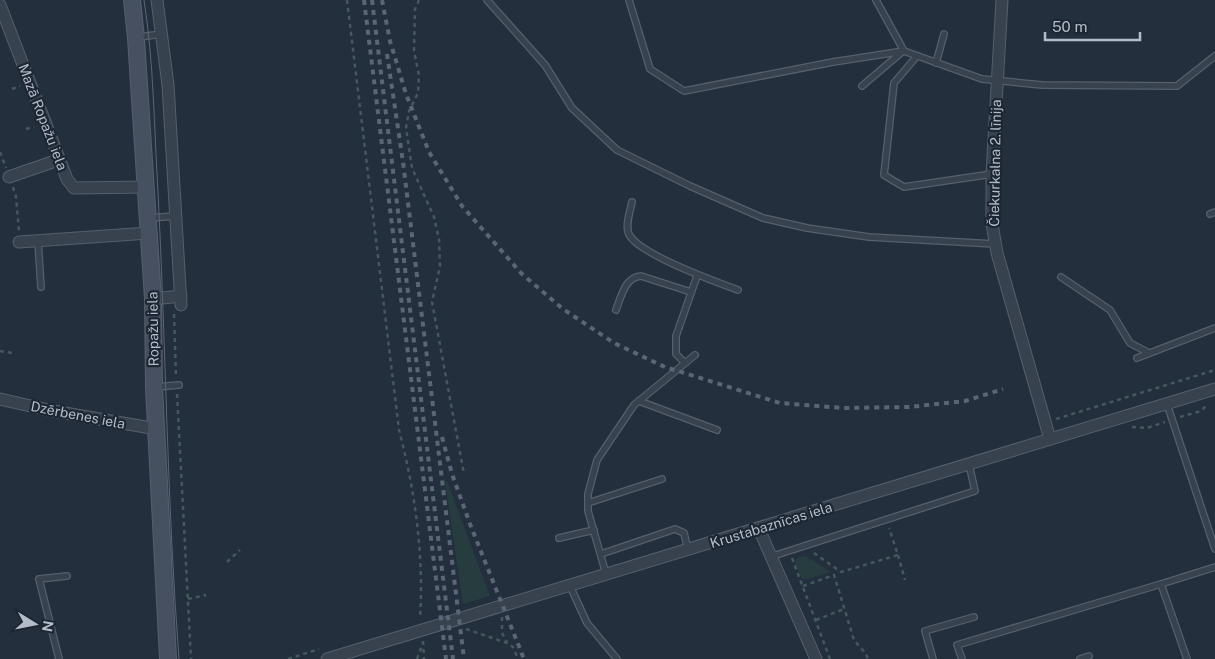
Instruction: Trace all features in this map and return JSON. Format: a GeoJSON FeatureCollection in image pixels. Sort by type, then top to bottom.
{"type":"FeatureCollection","features":[{"type":"Feature","properties":{"kind":"street","name":"Ropažu iela"},"geometry":{"type":"LineString","coordinates":[[132,0],[153,299],[154,387],[168,659]]}},
{"type":"Feature","properties":{"kind":"street","name":"Ropažu iela"},"geometry":{"type":"LineString","coordinates":[[157,0],[168,85],[179,299]]}},
{"type":"Feature","properties":{"kind":"street","name":"Čiekurkalna 2. līnija"},"geometry":{"type":"LineString","coordinates":[[1002,0],[996,80],[992,224],[995,244],[1050,439]]}},
{"type":"Feature","properties":{"kind":"street","name":"Mazā Ropažu iela"},"geometry":{"type":"LineString","coordinates":[[0,5],[58,160],[67,179],[74,188],[146,187]]}},
{"type":"Feature","properties":{"kind":"street"},"geometry":{"type":"LineString","coordinates":[[9,178],[58,160]]}},
{"type":"Feature","properties":{"kind":"street"},"geometry":{"type":"LineString","coordinates":[[19,242],[149,226]]}},
{"type":"Feature","properties":{"kind":"street"},"geometry":{"type":"LineString","coordinates":[[153,299],[179,299]]}},
{"type":"Feature","properties":{"kind":"street","name":"Krustabaznīcas iela"},"geometry":{"type":"LineString","coordinates":[[334,658],[366,647],[421,636],[570,586],[1215,389]]}},
{"type":"Feature","properties":{"kind":"street","name":"Dzērbenes iela"},"geometry":{"type":"LineString","coordinates":[[0,399],[53,411],[157,429]]}},
{"type":"Feature","properties":{"kind":"street"},"geometry":{"type":"LineString","coordinates":[[759,529],[816,659]]}},
{"type":"Feature","properties":{"kind":"street"},"geometry":{"type":"LineString","coordinates":[[366,647],[366,659]]}},
{"type":"Feature","properties":{"kind":"lane"},"geometry":{"type":"LineString","coordinates":[[487,0],[545,65],[572,108],[617,150],[690,186],[763,218],[807,228],[869,238],[995,244]]}},
{"type":"Feature","properties":{"kind":"lane"},"geometry":{"type":"LineString","coordinates":[[629,0],[650,69],[684,90],[833,62],[904,51],[982,79],[1042,85],[1178,86],[1215,56]]}},
{"type":"Feature","properties":{"kind":"lane"},"geometry":{"type":"LineString","coordinates":[[876,0],[904,51]]}},
{"type":"Feature","properties":{"kind":"lane"},"geometry":{"type":"LineString","coordinates":[[136,38],[162,34]]}},
{"type":"Feature","properties":{"kind":"lane"},"geometry":{"type":"LineString","coordinates":[[936,63],[944,34]]}},
{"type":"Feature","properties":{"kind":"lane"},"geometry":{"type":"LineString","coordinates":[[862,86],[904,51]]}},
{"type":"Feature","properties":{"kind":"lane"},"geometry":{"type":"LineString","coordinates":[[917,56],[894,83],[884,175],[904,187],[992,174]]}},
{"type":"Feature","properties":{"kind":"lane"},"geometry":{"type":"LineString","coordinates":[[632,202],[628,224],[629,235],[637,244],[697,276],[738,290]]}},
{"type":"Feature","properties":{"kind":"lane"},"geometry":{"type":"LineString","coordinates":[[149,226],[175,216]]}},
{"type":"Feature","properties":{"kind":"lane"},"geometry":{"type":"LineString","coordinates":[[38,241],[41,287]]}},
{"type":"Feature","properties":{"kind":"lane"},"geometry":{"type":"LineString","coordinates":[[616,310],[627,282],[634,276],[641,276],[691,292]]}},
{"type":"Feature","properties":{"kind":"lane"},"geometry":{"type":"LineString","coordinates":[[685,363],[676,354],[674,347],[697,276]]}},
{"type":"Feature","properties":{"kind":"lane"},"geometry":{"type":"LineString","coordinates":[[1061,277],[1110,310],[1130,343],[1149,353]]}},
{"type":"Feature","properties":{"kind":"lane"},"geometry":{"type":"LineString","coordinates":[[1137,358],[1215,328]]}},
{"type":"Feature","properties":{"kind":"lane"},"geometry":{"type":"LineString","coordinates":[[607,575],[588,504],[588,494],[597,460],[610,438],[639,401],[695,355]]}},
{"type":"Feature","properties":{"kind":"lane"},"geometry":{"type":"LineString","coordinates":[[154,387],[178,385]]}},
{"type":"Feature","properties":{"kind":"lane"},"geometry":{"type":"LineString","coordinates":[[639,401],[717,430]]}},
{"type":"Feature","properties":{"kind":"lane"},"geometry":{"type":"LineString","coordinates":[[1167,404],[1215,549]]}},
{"type":"Feature","properties":{"kind":"lane"},"geometry":{"type":"LineString","coordinates":[[770,557],[886,518],[975,491],[969,464]]}},
{"type":"Feature","properties":{"kind":"lane"},"geometry":{"type":"LineString","coordinates":[[588,504],[662,479]]}},
{"type":"Feature","properties":{"kind":"lane"},"geometry":{"type":"LineString","coordinates":[[601,554],[675,529],[684,533],[688,550]]}},
{"type":"Feature","properties":{"kind":"lane"},"geometry":{"type":"LineString","coordinates":[[558,538],[594,530]]}},
{"type":"Feature","properties":{"kind":"lane"},"geometry":{"type":"LineString","coordinates":[[962,659],[957,645],[1215,567]]}},
{"type":"Feature","properties":{"kind":"lane"},"geometry":{"type":"LineString","coordinates":[[59,659],[39,579],[67,576]]}},
{"type":"Feature","properties":{"kind":"lane"},"geometry":{"type":"LineString","coordinates":[[1161,584],[1187,659]]}},
{"type":"Feature","properties":{"kind":"lane"},"geometry":{"type":"LineString","coordinates":[[570,586],[587,622],[617,659]]}},
{"type":"Feature","properties":{"kind":"lane"},"geometry":{"type":"LineString","coordinates":[[933,659],[925,630],[974,617]]}},
{"type":"Feature","properties":{"kind":"lane"},"geometry":{"type":"LineString","coordinates":[[1080,659],[1089,656]]}},
{"type":"Feature","properties":{"kind":"path"},"geometry":{"type":"LineString","coordinates":[[347,0],[398,420],[412,478],[422,595],[421,636],[417,659]]}},
{"type":"Feature","properties":{"kind":"path"},"geometry":{"type":"LineString","coordinates":[[419,0],[415,9],[414,51],[419,75],[418,92],[409,111],[406,128],[412,168],[434,217],[439,239],[440,266],[432,302],[464,474]]}},
{"type":"Feature","properties":{"kind":"path"},"geometry":{"type":"LineString","coordinates":[[9,178],[16,197],[19,242]]}},
{"type":"Feature","properties":{"kind":"path"},"geometry":{"type":"LineString","coordinates":[[179,299],[178,385],[191,659]]}},
{"type":"Feature","properties":{"kind":"path"},"geometry":{"type":"LineString","coordinates":[[0,351],[12,353]]}},
{"type":"Feature","properties":{"kind":"path"},"geometry":{"type":"LineString","coordinates":[[886,518],[905,580]]}},
{"type":"Feature","properties":{"kind":"path"},"geometry":{"type":"LineString","coordinates":[[227,562],[240,550]]}},
{"type":"Feature","properties":{"kind":"path"},"geometry":{"type":"LineString","coordinates":[[813,550],[815,555],[841,572]]}},
{"type":"Feature","properties":{"kind":"path"},"geometry":{"type":"LineString","coordinates":[[803,586],[841,572],[898,555]]}},
{"type":"Feature","properties":{"kind":"path"},"geometry":{"type":"LineString","coordinates":[[798,556],[792,558],[830,659]]}},
{"type":"Feature","properties":{"kind":"path"},"geometry":{"type":"LineString","coordinates":[[834,575],[854,640],[868,659]]}},
{"type":"Feature","properties":{"kind":"path"},"geometry":{"type":"LineString","coordinates":[[188,599],[206,594]]}},
{"type":"Feature","properties":{"kind":"path"},"geometry":{"type":"LineString","coordinates":[[816,620],[844,609]]}},
{"type":"Feature","properties":{"kind":"path"},"geometry":{"type":"LineString","coordinates":[[502,618],[502,633],[507,643]]}},
{"type":"Feature","properties":{"kind":"path"},"geometry":{"type":"LineString","coordinates":[[466,628],[507,643],[513,647],[518,659]]}},
{"type":"Feature","properties":{"kind":"path"},"geometry":{"type":"LineString","coordinates":[[421,636],[424,659]]}},
{"type":"Feature","properties":{"kind":"green space"},"geometry":{"type":"Polygon","coordinates":[[[447,481],[490,596],[463,604],[445,482],[447,481]]]}},
{"type":"Feature","properties":{"kind":"green space"},"geometry":{"type":"Polygon","coordinates":[[[805,556],[831,572],[802,579],[795,562],[798,557],[805,556]]]}},
{"type":"Feature","properties":{"kind":"tram line"},"geometry":{"type":"LineString","coordinates":[[144,0],[153,96],[172,542],[179,659]]}},
{"type":"Feature","properties":{"kind":"railway"},"geometry":{"type":"LineString","coordinates":[[364,0],[446,659]]}},
{"type":"Feature","properties":{"kind":"railway"},"geometry":{"type":"LineString","coordinates":[[372,0],[453,659]]}},
{"type":"Feature","properties":{"kind":"railway"},"geometry":{"type":"LineString","coordinates":[[382,0],[390,41],[406,94],[429,152],[462,206],[521,273],[563,309],[614,343],[665,367],[780,403],[843,408],[909,407],[965,401],[1003,389]]}},
{"type":"Feature","properties":{"kind":"railway"},"geometry":{"type":"LineString","coordinates":[[387,54],[403,162],[464,659]]}},
{"type":"Feature","properties":{"kind":"railway"},"geometry":{"type":"LineString","coordinates":[[442,437],[452,474],[470,524],[524,659]]}}]}
